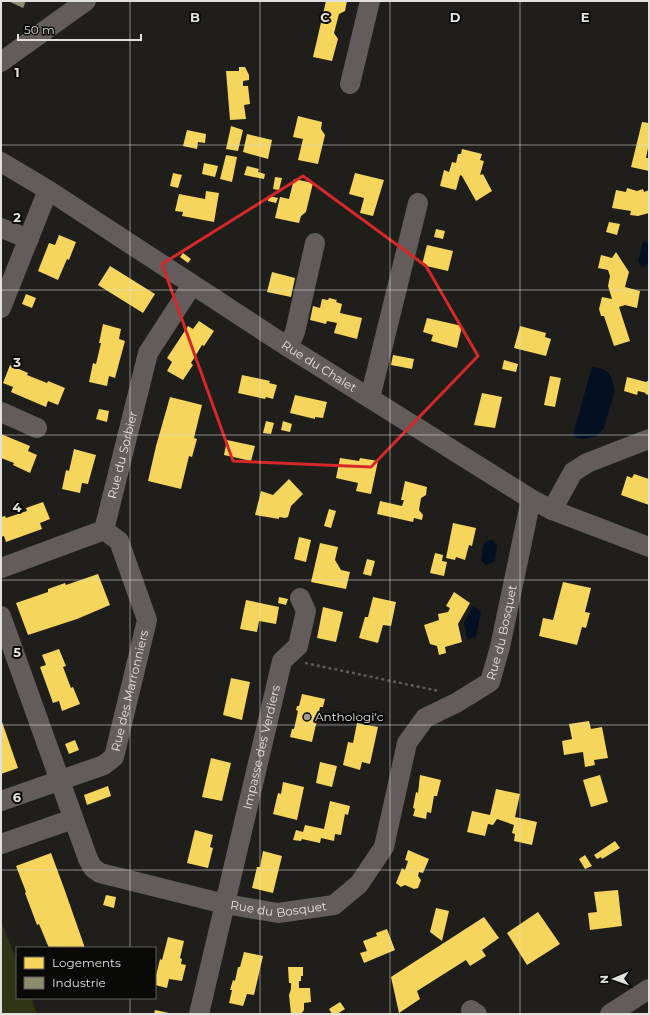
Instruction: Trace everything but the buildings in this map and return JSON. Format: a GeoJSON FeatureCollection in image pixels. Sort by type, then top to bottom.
{"type":"FeatureCollection","features":[{"type":"Feature","properties":{"kind":"street"},"geometry":{"type":"LineString","coordinates":[[1,62],[86,1]]}},
{"type":"Feature","properties":{"kind":"street"},"geometry":{"type":"LineString","coordinates":[[350,84],[370,1]]}},
{"type":"Feature","properties":{"kind":"street","name":"Rue du Chalet"},"geometry":{"type":"LineString","coordinates":[[1,162],[48,190],[288,347],[531,499],[552,510],[649,547]]}},
{"type":"Feature","properties":{"kind":"street"},"geometry":{"type":"LineString","coordinates":[[1,308],[48,190]]}},
{"type":"Feature","properties":{"kind":"street"},"geometry":{"type":"LineString","coordinates":[[370,398],[418,203]]}},
{"type":"Feature","properties":{"kind":"street"},"geometry":{"type":"LineString","coordinates":[[1,228],[29,239]]}},
{"type":"Feature","properties":{"kind":"street"},"geometry":{"type":"LineString","coordinates":[[288,347],[295,332],[316,243]]}},
{"type":"Feature","properties":{"kind":"street","name":"Rue du Sorbier"},"geometry":{"type":"LineString","coordinates":[[104,530],[148,353],[192,285]]}},
{"type":"Feature","properties":{"kind":"street"},"geometry":{"type":"LineString","coordinates":[[1,412],[37,428]]}},
{"type":"Feature","properties":{"kind":"street"},"geometry":{"type":"LineString","coordinates":[[552,510],[573,472],[586,463],[649,439]]}},
{"type":"Feature","properties":{"kind":"street","name":"Rue du Bosquet"},"geometry":{"type":"LineString","coordinates":[[2,625],[73,819],[88,859],[93,868],[100,873],[225,904],[278,913],[334,905],[359,884],[384,847],[407,743],[425,718],[490,682],[500,647],[531,499]]}},
{"type":"Feature","properties":{"kind":"street"},"geometry":{"type":"LineString","coordinates":[[1,568],[104,530]]}},
{"type":"Feature","properties":{"kind":"street","name":"Rue des Marronniers"},"geometry":{"type":"LineString","coordinates":[[1,801],[104,765],[114,757],[147,620],[119,541],[104,530]]}},
{"type":"Feature","properties":{"kind":"street","name":"Impasse des Verdiers"},"geometry":{"type":"LineString","coordinates":[[199,1014],[282,661],[298,646],[306,610],[300,598]]}},
{"type":"Feature","properties":{"kind":"street"},"geometry":{"type":"LineString","coordinates":[[1,844],[73,819]]}},
{"type":"Feature","properties":{"kind":"street"},"geometry":{"type":"LineString","coordinates":[[610,1014],[649,989]]}},
{"type":"Feature","properties":{"kind":"path"},"geometry":{"type":"LineString","coordinates":[[285,658],[466,696]]}},
{"type":"Feature","properties":{"kind":"highlighted area"},"geometry":{"type":"Polygon","coordinates":[[[303,176],[426,266],[478,356],[371,467],[233,461],[162,264],[303,176]]]}},
{"type":"Feature","properties":{"kind":"green space"},"geometry":{"type":"Polygon","coordinates":[[[1,921],[16,959],[16,999],[31,999],[37,1014],[1,1014],[1,921]]]}},
{"type":"Feature","properties":{"kind":"water"},"geometry":{"type":"Polygon","coordinates":[[[643,241],[649,243],[649,258],[647,265],[642,267],[638,262],[643,241]]]}},
{"type":"Feature","properties":{"kind":"water"},"geometry":{"type":"Polygon","coordinates":[[[592,367],[603,369],[608,372],[615,390],[604,428],[597,436],[584,439],[577,438],[573,435],[592,367]]]}},
{"type":"Feature","properties":{"kind":"water"},"geometry":{"type":"Polygon","coordinates":[[[492,540],[497,545],[495,560],[486,565],[481,561],[483,546],[487,541],[492,540]]]}},
{"type":"Feature","properties":{"kind":"water"},"geometry":{"type":"Polygon","coordinates":[[[473,606],[481,612],[476,637],[467,639],[464,623],[473,606]]]}},
{"type":"Feature","properties":{"kind":"place","name":"Anthologi'c"},"geometry":{"type":"Point","coordinates":[307,717]}}]}
